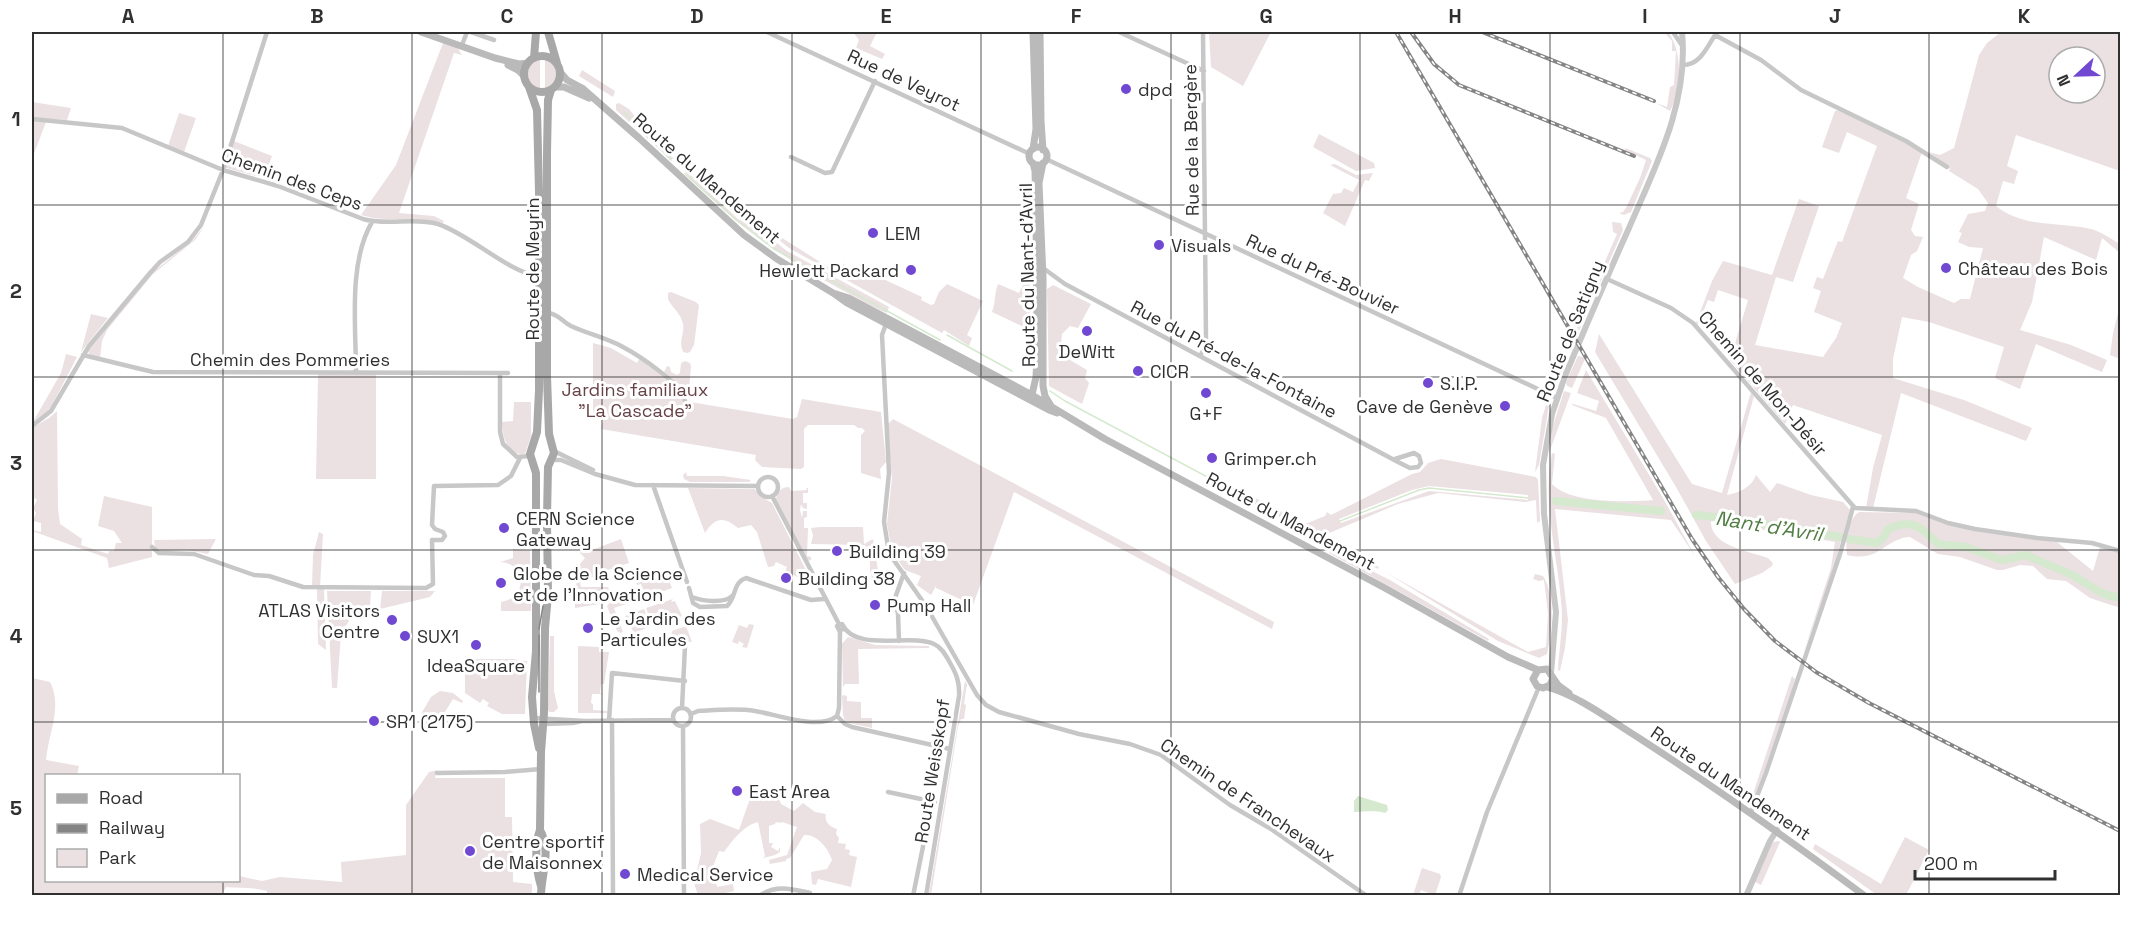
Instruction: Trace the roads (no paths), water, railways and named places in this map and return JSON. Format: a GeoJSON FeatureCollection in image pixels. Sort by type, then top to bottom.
{"type":"FeatureCollection","features":[{"type":"Feature","properties":{"kind":"main road"},"geometry":{"type":"LineString","coordinates":[[421,32],[495,58],[518,70],[529,87],[538,92],[554,88],[561,73],[548,32]]}},
{"type":"Feature","properties":{"kind":"main road"},"geometry":{"type":"LineString","coordinates":[[524,76],[531,61],[536,32]]}},
{"type":"Feature","properties":{"kind":"main road"},"geometry":{"type":"LineString","coordinates":[[1033,32],[1036,129],[1030,159],[1037,165],[1044,161],[1040,32]]}},
{"type":"Feature","properties":{"kind":"main road"},"geometry":{"type":"LineString","coordinates":[[495,58],[519,64],[547,56],[558,64]]}},
{"type":"Feature","properties":{"kind":"main road","name":"Route du Mandement"},"geometry":{"type":"LineString","coordinates":[[561,73],[631,130],[744,235],[777,259],[848,303],[1019,389],[1049,410],[1060,413]]}},
{"type":"Feature","properties":{"kind":"main road","name":"Route de Meyrin"},"geometry":{"type":"LineString","coordinates":[[529,87],[537,110],[538,124],[539,381],[537,432],[530,451],[537,484],[537,629],[532,697],[534,721],[541,752]]}},
{"type":"Feature","properties":{"kind":"main road","name":"Route du Mandement"},"geometry":{"type":"LineString","coordinates":[[554,88],[569,88],[594,101]]}},
{"type":"Feature","properties":{"kind":"main road","name":"Route de Meyrin"},"geometry":{"type":"LineString","coordinates":[[541,891],[538,874],[538,841],[548,595],[547,519],[550,462],[553,449],[548,423],[547,153],[548,100],[554,88]]}},
{"type":"Feature","properties":{"kind":"main road"},"geometry":{"type":"LineString","coordinates":[[1031,151],[1038,148],[1043,150]]}},
{"type":"Feature","properties":{"kind":"main road","name":"Route du Nant-d'Avril"},"geometry":{"type":"LineString","coordinates":[[1033,398],[1037,358],[1040,265],[1039,183],[1044,161]]}},
{"type":"Feature","properties":{"kind":"main road","name":"Route du Nant-d'Avril"},"geometry":{"type":"LineString","coordinates":[[1033,163],[1040,265],[1043,278],[1043,386],[1045,398],[1051,406]]}},
{"type":"Feature","properties":{"kind":"main road","name":"Route du Mandement"},"geometry":{"type":"LineString","coordinates":[[887,321],[1051,406],[1060,413],[1508,657],[1540,669]]}},
{"type":"Feature","properties":{"kind":"main road","name":"Route du Nant-d'Avril"},"geometry":{"type":"LineString","coordinates":[[1019,389],[1034,385]]}},
{"type":"Feature","properties":{"kind":"main road","name":"Route du Nant-d'Avril"},"geometry":{"type":"LineString","coordinates":[[1033,398],[1043,386]]}},
{"type":"Feature","properties":{"kind":"main road"},"geometry":{"type":"LineString","coordinates":[[534,445],[543,442],[553,449]]}},
{"type":"Feature","properties":{"kind":"main road"},"geometry":{"type":"LineString","coordinates":[[531,459],[541,466],[550,462]]}},
{"type":"Feature","properties":{"kind":"main road","name":"Route du Mandement"},"geometry":{"type":"LineString","coordinates":[[1508,657],[1533,679]]}},
{"type":"Feature","properties":{"kind":"main road"},"geometry":{"type":"LineString","coordinates":[[1540,669],[1552,676],[1551,684],[1543,687],[1533,679],[1534,674],[1540,669]]}},
{"type":"Feature","properties":{"kind":"main road","name":"Route du Mandement"},"geometry":{"type":"LineString","coordinates":[[1552,676],[1577,700]]}},
{"type":"Feature","properties":{"kind":"main road","name":"Route du Mandement"},"geometry":{"type":"LineString","coordinates":[[1543,687],[1577,700],[1692,772],[1751,812],[1865,896]]}},
{"type":"Feature","properties":{"kind":"street"},"geometry":{"type":"LineString","coordinates":[[32,426],[51,411],[83,355],[154,268],[196,234],[223,170],[267,32]]}},
{"type":"Feature","properties":{"kind":"street"},"geometry":{"type":"LineString","coordinates":[[462,45],[469,32],[494,40]]}},
{"type":"Feature","properties":{"kind":"street","name":"Rue de Veyrot"},"geometry":{"type":"LineString","coordinates":[[767,32],[1031,151]]}},
{"type":"Feature","properties":{"kind":"street"},"geometry":{"type":"LineString","coordinates":[[1119,32],[1204,71]]}},
{"type":"Feature","properties":{"kind":"street","name":"Rue de la Bergère"},"geometry":{"type":"LineString","coordinates":[[1200,356],[1206,338],[1203,32]]}},
{"type":"Feature","properties":{"kind":"street"},"geometry":{"type":"LineString","coordinates":[[1673,32],[1683,47]]}},
{"type":"Feature","properties":{"kind":"street","name":"Route de Satigny"},"geometry":{"type":"LineString","coordinates":[[1552,676],[1556,612],[1545,527],[1543,484],[1547,436],[1557,398],[1669,134],[1680,94],[1683,65],[1682,32]]}},
{"type":"Feature","properties":{"kind":"street"},"geometry":{"type":"LineString","coordinates":[[1683,65],[1691,65],[1698,60],[1716,33],[1761,60],[1801,90],[1906,141],[1947,167]]}},
{"type":"Feature","properties":{"kind":"street"},"geometry":{"type":"LineString","coordinates":[[791,157],[825,173],[832,172],[876,81]]}},
{"type":"Feature","properties":{"kind":"street","name":"Chemin des Ceps"},"geometry":{"type":"LineString","coordinates":[[32,119],[117,126],[223,170],[278,186],[372,222],[412,221],[438,224],[525,272],[538,276]]}},
{"type":"Feature","properties":{"kind":"street","name":"Rue du Pré-Bouvier"},"geometry":{"type":"LineString","coordinates":[[1044,161],[1557,398]]}},
{"type":"Feature","properties":{"kind":"street"},"geometry":{"type":"LineString","coordinates":[[356,373],[356,278],[363,243],[372,222]]}},
{"type":"Feature","properties":{"kind":"street","name":"Rue du Pré-de-la-Fontaine"},"geometry":{"type":"LineString","coordinates":[[1040,265],[1060,282],[1410,468],[1418,467],[1421,463],[1419,456],[1414,453],[1395,459]]}},
{"type":"Feature","properties":{"kind":"street","name":"Rue du Pré-de-la-Fontaine"},"geometry":{"type":"LineString","coordinates":[[1043,278],[1060,282]]}},
{"type":"Feature","properties":{"kind":"street","name":"Chemin de Mon-Désir"},"geometry":{"type":"LineString","coordinates":[[1606,279],[1671,308],[1689,319],[1854,507]]}},
{"type":"Feature","properties":{"kind":"street"},"geometry":{"type":"LineString","coordinates":[[548,313],[555,314],[568,325],[623,347],[661,373],[683,393],[686,401]]}},
{"type":"Feature","properties":{"kind":"street","name":"Chemin de Franchevaux"},"geometry":{"type":"LineString","coordinates":[[887,321],[882,335],[884,416],[889,473],[884,526],[889,551],[926,606],[971,687],[986,705],[1009,715],[1079,734],[1130,744],[1161,755],[1230,805],[1271,829],[1367,896]]}},
{"type":"Feature","properties":{"kind":"street","name":"Chemin des Pommeries"},"geometry":{"type":"LineString","coordinates":[[83,355],[153,372],[508,373]]}},
{"type":"Feature","properties":{"kind":"street"},"geometry":{"type":"LineString","coordinates":[[500,374],[500,435],[508,450],[520,458],[531,459]]}},
{"type":"Feature","properties":{"kind":"street"},"geometry":{"type":"LineString","coordinates":[[553,449],[606,476]]}},
{"type":"Feature","properties":{"kind":"street"},"geometry":{"type":"LineString","coordinates":[[152,547],[159,553],[194,554],[254,575],[269,576],[303,587],[426,588],[433,584],[434,486],[498,485],[511,476],[520,458]]}},
{"type":"Feature","properties":{"kind":"street"},"geometry":{"type":"LineString","coordinates":[[550,462],[561,460],[630,484],[758,486]]}},
{"type":"Feature","properties":{"kind":"street"},"geometry":{"type":"LineString","coordinates":[[764,478],[773,478],[778,486],[777,492],[772,496],[762,495],[758,486],[764,478]]}},
{"type":"Feature","properties":{"kind":"street"},"geometry":{"type":"LineString","coordinates":[[653,485],[695,605],[728,606],[732,602],[739,581],[746,578],[811,600],[824,599]]}},
{"type":"Feature","properties":{"kind":"street","name":"Route Weisskopf"},"geometry":{"type":"LineString","coordinates":[[772,496],[824,599],[839,624],[843,625],[842,630],[869,640],[936,644],[943,651],[958,676],[959,688],[926,896]]}},
{"type":"Feature","properties":{"kind":"street"},"geometry":{"type":"LineString","coordinates":[[1751,812],[1854,507],[1916,511],[1948,523],[1975,529],[2092,543],[2121,551]]}},
{"type":"Feature","properties":{"kind":"street"},"geometry":{"type":"LineString","coordinates":[[432,525],[445,536],[442,540],[432,540]]}},
{"type":"Feature","properties":{"kind":"street"},"geometry":{"type":"LineString","coordinates":[[898,641],[898,614],[895,598],[904,573]]}},
{"type":"Feature","properties":{"kind":"street"},"geometry":{"type":"LineString","coordinates":[[692,597],[726,600],[733,594]]}},
{"type":"Feature","properties":{"kind":"street"},"geometry":{"type":"LineString","coordinates":[[704,607],[703,603],[706,600]]}},
{"type":"Feature","properties":{"kind":"street"},"geometry":{"type":"LineString","coordinates":[[691,714],[698,711],[754,711],[791,720],[808,721],[829,720],[837,716],[839,637],[842,630]]}},
{"type":"Feature","properties":{"kind":"street"},"geometry":{"type":"LineString","coordinates":[[839,637],[850,633]]}},
{"type":"Feature","properties":{"kind":"street"},"geometry":{"type":"LineString","coordinates":[[682,708],[685,646]]}},
{"type":"Feature","properties":{"kind":"street","name":"Route de Satigny"},"geometry":{"type":"LineString","coordinates":[[1540,669],[1553,653]]}},
{"type":"Feature","properties":{"kind":"street"},"geometry":{"type":"LineString","coordinates":[[613,896],[612,673],[684,681]]}},
{"type":"Feature","properties":{"kind":"street"},"geometry":{"type":"LineString","coordinates":[[1459,896],[1487,812],[1543,687]]}},
{"type":"Feature","properties":{"kind":"street"},"geometry":{"type":"LineString","coordinates":[[682,708],[687,709],[691,714],[690,722],[683,727],[677,725],[673,720],[674,712],[682,708]]}},
{"type":"Feature","properties":{"kind":"street"},"geometry":{"type":"LineString","coordinates":[[837,716],[852,727],[950,749]]}},
{"type":"Feature","properties":{"kind":"street"},"geometry":{"type":"LineString","coordinates":[[534,721],[673,720]]}},
{"type":"Feature","properties":{"kind":"street"},"geometry":{"type":"LineString","coordinates":[[683,727],[684,896]]}},
{"type":"Feature","properties":{"kind":"street"},"geometry":{"type":"LineString","coordinates":[[437,773],[541,769]]}},
{"type":"Feature","properties":{"kind":"street"},"geometry":{"type":"LineString","coordinates":[[888,792],[941,803]]}},
{"type":"Feature","properties":{"kind":"street"},"geometry":{"type":"LineString","coordinates":[[913,896],[932,802]]}},
{"type":"Feature","properties":{"kind":"street"},"geometry":{"type":"LineString","coordinates":[[1746,896],[1776,830]]}},
{"type":"Feature","properties":{"kind":"street"},"geometry":{"type":"LineString","coordinates":[[759,896],[778,888],[810,894]]}},
{"type":"Feature","properties":{"kind":"waterway"},"geometry":{"type":"LineString","coordinates":[[624,112],[671,160]]}},
{"type":"Feature","properties":{"kind":"waterway"},"geometry":{"type":"LineString","coordinates":[[685,174],[736,220],[774,249],[940,340]]}},
{"type":"Feature","properties":{"kind":"waterway"},"geometry":{"type":"LineString","coordinates":[[947,335],[1012,371]]}},
{"type":"Feature","properties":{"kind":"waterway"},"geometry":{"type":"LineString","coordinates":[[1050,391],[1286,519]]}},
{"type":"Feature","properties":{"kind":"waterway","name":"Nant d'Avril"},"geometry":{"type":"LineString","coordinates":[[1340,521],[1429,488],[1528,498]]}},
{"type":"Feature","properties":{"kind":"waterway","name":"Nant d'Avril"},"geometry":{"type":"LineString","coordinates":[[1556,501],[1661,511]]}},
{"type":"Feature","properties":{"kind":"waterway","name":"Nant d'Avril"},"geometry":{"type":"LineString","coordinates":[[1696,515],[1742,520],[1841,537]]}},
{"type":"Feature","properties":{"kind":"waterway","name":"Nant d'Avril"},"geometry":{"type":"LineString","coordinates":[[1849,539],[1877,543],[1888,529],[1910,524],[1927,533],[1938,544],[1966,547],[2002,560],[2027,555],[2076,577],[2106,595],[2120,597]]}},
{"type":"Feature","properties":{"kind":"tram line"},"geometry":{"type":"LineString","coordinates":[[539,629],[543,606]]}},
{"type":"Feature","properties":{"kind":"tram line"},"geometry":{"type":"LineString","coordinates":[[539,635],[539,692]]}},
{"type":"Feature","properties":{"kind":"railway"},"geometry":{"type":"LineString","coordinates":[[1396,32],[1692,539],[1744,609],[1775,641],[1816,672],[1869,703],[2120,831]]}},
{"type":"Feature","properties":{"kind":"railway"},"geometry":{"type":"LineString","coordinates":[[1411,32],[1434,64],[1459,85],[1634,156]]}},
{"type":"Feature","properties":{"kind":"railway"},"geometry":{"type":"LineString","coordinates":[[1482,32],[1654,101]]}},
{"type":"Feature","properties":{"kind":"place","name":"dpd"},"geometry":{"type":"Point","coordinates":[1126,89]}},
{"type":"Feature","properties":{"kind":"place","name":"LEM"},"geometry":{"type":"Point","coordinates":[873,233]}},
{"type":"Feature","properties":{"kind":"place","name":"Visuals"},"geometry":{"type":"Point","coordinates":[1159,245]}},
{"type":"Feature","properties":{"kind":"place","name":"Château des Bois"},"geometry":{"type":"Point","coordinates":[1946,268]}},
{"type":"Feature","properties":{"kind":"place","name":"Hewlett Packard"},"geometry":{"type":"Point","coordinates":[911,270]}},
{"type":"Feature","properties":{"kind":"place","name":"DeWitt"},"geometry":{"type":"Point","coordinates":[1087,331]}},
{"type":"Feature","properties":{"kind":"place","name":"CICR"},"geometry":{"type":"Point","coordinates":[1138,371]}},
{"type":"Feature","properties":{"kind":"place","name":"S.I.P."},"geometry":{"type":"Point","coordinates":[1428,383]}},
{"type":"Feature","properties":{"kind":"place","name":"G+F"},"geometry":{"type":"Point","coordinates":[1206,393]}},
{"type":"Feature","properties":{"kind":"place","name":"Cave de Genève"},"geometry":{"type":"Point","coordinates":[1505,406]}},
{"type":"Feature","properties":{"kind":"place","name":"Grimper.ch"},"geometry":{"type":"Point","coordinates":[1212,458]}},
{"type":"Feature","properties":{"kind":"place","name":"CERN Science Gateway"},"geometry":{"type":"Point","coordinates":[504,528]}},
{"type":"Feature","properties":{"kind":"place","name":"Building 39"},"geometry":{"type":"Point","coordinates":[837,551]}},
{"type":"Feature","properties":{"kind":"place","name":"Building 38"},"geometry":{"type":"Point","coordinates":[786,578]}},
{"type":"Feature","properties":{"kind":"place","name":"Globe de la Science et de l'Innovation"},"geometry":{"type":"Point","coordinates":[501,583]}},
{"type":"Feature","properties":{"kind":"place","name":"Pump Hall"},"geometry":{"type":"Point","coordinates":[875,605]}},
{"type":"Feature","properties":{"kind":"place","name":"ATLAS Visitors Centre"},"geometry":{"type":"Point","coordinates":[392,620]}},
{"type":"Feature","properties":{"kind":"place","name":"Le Jardin des Particules"},"geometry":{"type":"Point","coordinates":[588,628]}},
{"type":"Feature","properties":{"kind":"place","name":"SUX1"},"geometry":{"type":"Point","coordinates":[405,636]}},
{"type":"Feature","properties":{"kind":"place","name":"IdeaSquare"},"geometry":{"type":"Point","coordinates":[476,645]}},
{"type":"Feature","properties":{"kind":"place","name":"SR1 (2175)"},"geometry":{"type":"Point","coordinates":[374,721]}},
{"type":"Feature","properties":{"kind":"place","name":"East Area"},"geometry":{"type":"Point","coordinates":[737,791]}},
{"type":"Feature","properties":{"kind":"place","name":"Centre sportif de Maisonnex"},"geometry":{"type":"Point","coordinates":[470,851]}},
{"type":"Feature","properties":{"kind":"place","name":"Medical Service"},"geometry":{"type":"Point","coordinates":[625,874]}},
{"type":"Feature","properties":{"kind":"park label","name":"Jardins familiaux \"La Cascade\""},"geometry":{"type":"Point","coordinates":[635,399]}}]}
